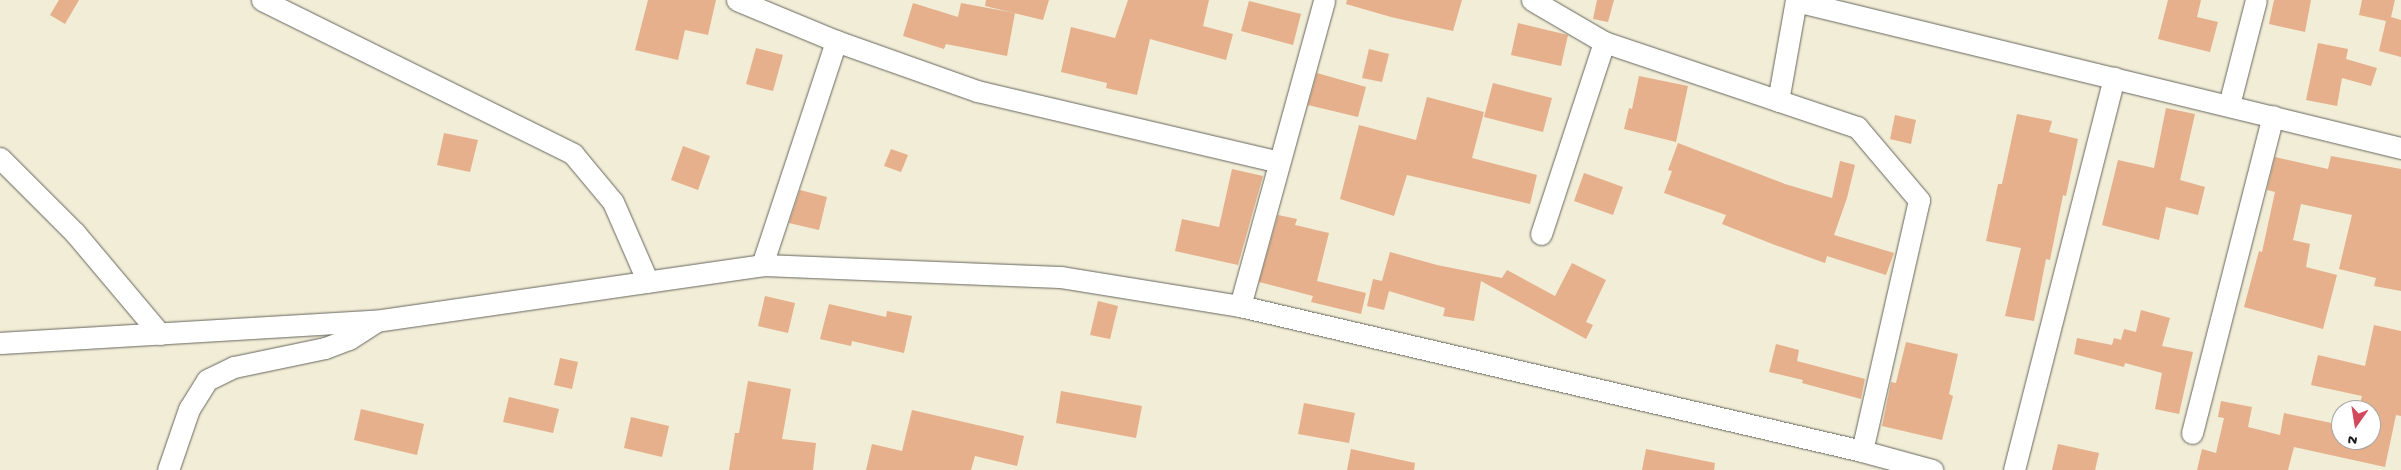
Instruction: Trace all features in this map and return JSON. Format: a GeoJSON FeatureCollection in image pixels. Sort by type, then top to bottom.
{"type":"FeatureCollection","features":[{"type":"Feature","properties":{"kind":"street"},"geometry":{"type":"LineString","coordinates":[[262,0],[573,154],[613,202],[648,282]]}},
{"type":"Feature","properties":{"kind":"street"},"geometry":{"type":"LineString","coordinates":[[737,0],[836,41],[977,91],[1279,162]]}},
{"type":"Feature","properties":{"kind":"street"},"geometry":{"type":"LineString","coordinates":[[1240,306],[1324,0]]}},
{"type":"Feature","properties":{"kind":"street"},"geometry":{"type":"LineString","coordinates":[[1532,0],[1604,42],[1857,127],[1919,200],[1862,452]]}},
{"type":"Feature","properties":{"kind":"street"},"geometry":{"type":"LineString","coordinates":[[1778,101],[1796,0],[2401,148]]}},
{"type":"Feature","properties":{"kind":"street"},"geometry":{"type":"LineString","coordinates":[[2229,105],[2256,0]]}},
{"type":"Feature","properties":{"kind":"street"},"geometry":{"type":"LineString","coordinates":[[762,265],[836,41]]}},
{"type":"Feature","properties":{"kind":"street"},"geometry":{"type":"LineString","coordinates":[[1541,234],[1604,42]]}},
{"type":"Feature","properties":{"kind":"street"},"geometry":{"type":"LineString","coordinates":[[2014,470],[2114,78]]}},
{"type":"Feature","properties":{"kind":"street"},"geometry":{"type":"LineString","coordinates":[[2192,433],[2272,116]]}},
{"type":"Feature","properties":{"kind":"street"},"geometry":{"type":"LineString","coordinates":[[0,158],[75,234],[160,334]]}},
{"type":"Feature","properties":{"kind":"street"},"geometry":{"type":"LineString","coordinates":[[0,343],[375,321],[762,265],[1061,277],[1240,306],[1932,470]]}},
{"type":"Feature","properties":{"kind":"street"},"geometry":{"type":"LineString","coordinates":[[168,470],[189,409],[207,380],[234,367],[325,348],[348,340],[375,321]]}},
{"type":"Feature","properties":{"kind":"building"},"geometry":{"type":"Polygon","coordinates":[[[59,0],[79,0],[65,24],[50,15],[59,0]]]}},
{"type":"Feature","properties":{"kind":"building"},"geometry":{"type":"Polygon","coordinates":[[[648,0],[716,0],[708,35],[685,30],[678,60],[635,50],[648,0]]]}},
{"type":"Feature","properties":{"kind":"building"},"geometry":{"type":"Polygon","coordinates":[[[986,0],[1049,0],[1043,20],[985,6],[986,0]]]}},
{"type":"Feature","properties":{"kind":"building"},"geometry":{"type":"Polygon","coordinates":[[[1128,0],[1209,0],[1203,26],[1233,34],[1226,60],[1150,39],[1137,95],[1106,88],[1107,83],[1061,72],[1071,27],[1115,38],[1128,0]]]}},
{"type":"Feature","properties":{"kind":"building"},"geometry":{"type":"Polygon","coordinates":[[[1347,0],[1462,0],[1453,31],[1391,17],[1346,4],[1347,0]]]}},
{"type":"Feature","properties":{"kind":"building"},"geometry":{"type":"Polygon","coordinates":[[[1597,0],[1614,0],[1608,22],[1593,19],[1597,0]]]}},
{"type":"Feature","properties":{"kind":"building"},"geometry":{"type":"Polygon","coordinates":[[[2168,0],[2201,0],[2197,17],[2218,22],[2210,52],[2158,39],[2168,0]]]}},
{"type":"Feature","properties":{"kind":"building"},"geometry":{"type":"Polygon","coordinates":[[[2274,0],[2311,0],[2305,32],[2269,24],[2274,0]]]}},
{"type":"Feature","properties":{"kind":"building"},"geometry":{"type":"Polygon","coordinates":[[[2362,0],[2395,0],[2391,17],[2401,20],[2401,57],[2379,51],[2386,21],[2359,15],[2362,0]]]}},
{"type":"Feature","properties":{"kind":"building"},"geometry":{"type":"Polygon","coordinates":[[[1249,1],[1301,14],[1293,45],[1241,31],[1249,1]]]}},
{"type":"Feature","properties":{"kind":"building"},"geometry":{"type":"Polygon","coordinates":[[[913,3],[958,17],[961,3],[1015,13],[1007,56],[946,44],[944,49],[903,36],[913,3]]]}},
{"type":"Feature","properties":{"kind":"building"},"geometry":{"type":"Polygon","coordinates":[[[1518,23],[1568,35],[1561,66],[1511,55],[1518,23]]]}},
{"type":"Feature","properties":{"kind":"building"},"geometry":{"type":"Polygon","coordinates":[[[2318,43],[2348,49],[2346,59],[2377,68],[2371,86],[2342,78],[2337,106],[2306,100],[2318,43]]]}},
{"type":"Feature","properties":{"kind":"building"},"geometry":{"type":"Polygon","coordinates":[[[756,48],[783,55],[773,91],[746,84],[756,48]]]}},
{"type":"Feature","properties":{"kind":"building"},"geometry":{"type":"Polygon","coordinates":[[[1369,49],[1389,54],[1382,82],[1362,78],[1369,49]]]}},
{"type":"Feature","properties":{"kind":"building"},"geometry":{"type":"Polygon","coordinates":[[[1317,73],[1366,87],[1358,117],[1308,105],[1317,73]]]}},
{"type":"Feature","properties":{"kind":"building"},"geometry":{"type":"Polygon","coordinates":[[[1639,76],[1688,86],[1676,142],[1624,129],[1629,108],[1632,109],[1639,76]]]}},
{"type":"Feature","properties":{"kind":"building"},"geometry":{"type":"Polygon","coordinates":[[[1493,83],[1552,98],[1543,132],[1484,117],[1493,83]]]}},
{"type":"Feature","properties":{"kind":"building"},"geometry":{"type":"Polygon","coordinates":[[[1427,97],[1484,112],[1472,158],[1537,175],[1530,204],[1407,175],[1394,216],[1340,199],[1359,125],[1416,140],[1427,97]]]}},
{"type":"Feature","properties":{"kind":"building"},"geometry":{"type":"Polygon","coordinates":[[[2166,108],[2195,114],[2180,180],[2205,187],[2198,215],[2166,207],[2159,240],[2102,225],[2118,160],[2154,168],[2166,108]]]}},
{"type":"Feature","properties":{"kind":"building"},"geometry":{"type":"Polygon","coordinates":[[[2017,114],[2052,121],[2049,132],[2078,139],[2066,196],[2063,195],[2050,260],[2046,259],[2034,321],[2005,316],[2021,248],[1986,241],[1998,184],[2002,184],[2017,114]]]}},
{"type":"Feature","properties":{"kind":"building"},"geometry":{"type":"Polygon","coordinates":[[[1895,115],[1916,120],[1911,144],[1890,139],[1895,115]]]}},
{"type":"Feature","properties":{"kind":"building"},"geometry":{"type":"Polygon","coordinates":[[[444,133],[478,140],[470,172],[437,165],[444,133]]]}},
{"type":"Feature","properties":{"kind":"building"},"geometry":{"type":"Polygon","coordinates":[[[1678,143],[1785,184],[1832,198],[1840,161],[1855,165],[1847,198],[1834,235],[1894,253],[1886,275],[1827,256],[1825,263],[1775,245],[1722,224],[1726,215],[1664,193],[1672,171],[1668,170],[1678,143]]]}},
{"type":"Feature","properties":{"kind":"building"},"geometry":{"type":"Polygon","coordinates":[[[683,146],[710,156],[698,190],[671,180],[683,146]]]}},
{"type":"Feature","properties":{"kind":"building"},"geometry":{"type":"Polygon","coordinates":[[[891,149],[908,155],[901,172],[884,166],[891,149]]]}},
{"type":"Feature","properties":{"kind":"building"},"geometry":{"type":"Polygon","coordinates":[[[2331,156],[2401,169],[2401,291],[2374,286],[2376,278],[2339,269],[2352,215],[2301,204],[2293,240],[2310,244],[2306,267],[2337,275],[2323,329],[2244,307],[2259,251],[2262,252],[2275,192],[2267,190],[2275,157],[2328,169],[2331,156]]]}},
{"type":"Feature","properties":{"kind":"building"},"geometry":{"type":"Polygon","coordinates":[[[1232,169],[1263,176],[1238,265],[1175,251],[1182,219],[1219,227],[1232,169]]]}},
{"type":"Feature","properties":{"kind":"building"},"geometry":{"type":"Polygon","coordinates":[[[1584,173],[1623,187],[1613,215],[1574,201],[1584,173]]]}},
{"type":"Feature","properties":{"kind":"building"},"geometry":{"type":"Polygon","coordinates":[[[800,190],[827,197],[819,230],[789,223],[800,190]]]}},
{"type":"Feature","properties":{"kind":"building"},"geometry":{"type":"Polygon","coordinates":[[[1278,215],[1297,219],[1295,225],[1329,233],[1317,281],[1366,293],[1361,314],[1311,302],[1313,296],[1259,282],[1278,215]]]}},
{"type":"Feature","properties":{"kind":"building"},"geometry":{"type":"Polygon","coordinates":[[[1390,252],[1437,265],[1502,278],[1507,270],[1555,296],[1572,263],[1606,280],[1586,322],[1593,325],[1586,339],[1481,281],[1474,321],[1443,316],[1445,308],[1389,291],[1384,310],[1367,306],[1373,279],[1382,281],[1390,252]]]}},
{"type":"Feature","properties":{"kind":"building"},"geometry":{"type":"Polygon","coordinates":[[[765,296],[795,303],[788,333],[758,326],[765,296]]]}},
{"type":"Feature","properties":{"kind":"building"},"geometry":{"type":"Polygon","coordinates":[[[1098,301],[1118,306],[1110,339],[1090,335],[1098,301]]]}},
{"type":"Feature","properties":{"kind":"building"},"geometry":{"type":"Polygon","coordinates":[[[829,304],[886,317],[887,311],[912,316],[904,353],[852,341],[851,346],[820,339],[829,304]]]}},
{"type":"Feature","properties":{"kind":"building"},"geometry":{"type":"Polygon","coordinates":[[[2141,310],[2170,318],[2162,346],[2193,352],[2179,414],[2155,409],[2162,373],[2125,363],[2124,367],[2074,354],[2077,338],[2112,345],[2114,338],[2121,340],[2124,329],[2136,332],[2141,310]]]}},
{"type":"Feature","properties":{"kind":"building"},"geometry":{"type":"Polygon","coordinates":[[[2374,325],[2401,331],[2401,416],[2396,415],[2385,467],[2294,447],[2288,470],[2197,470],[2202,449],[2216,453],[2224,418],[2218,417],[2221,401],[2252,407],[2248,427],[2280,435],[2284,413],[2331,423],[2331,450],[2381,450],[2381,400],[2361,400],[2362,396],[2311,385],[2318,355],[2365,366],[2374,325]]]}},
{"type":"Feature","properties":{"kind":"building"},"geometry":{"type":"Polygon","coordinates":[[[1906,342],[1958,354],[1949,394],[1953,396],[1942,440],[1882,426],[1891,382],[1896,383],[1906,342]]]}},
{"type":"Feature","properties":{"kind":"building"},"geometry":{"type":"Polygon","coordinates":[[[1776,344],[1799,350],[1797,361],[1865,379],[1861,399],[1802,383],[1803,380],[1769,372],[1776,344]]]}},
{"type":"Feature","properties":{"kind":"building"},"geometry":{"type":"Polygon","coordinates":[[[560,358],[578,362],[572,389],[554,385],[560,358]]]}},
{"type":"Feature","properties":{"kind":"building"},"geometry":{"type":"Polygon","coordinates":[[[748,381],[791,389],[782,439],[816,443],[813,470],[729,470],[735,433],[739,433],[748,381]]]}},
{"type":"Feature","properties":{"kind":"building"},"geometry":{"type":"Polygon","coordinates":[[[1061,391],[1142,406],[1136,438],[1056,423],[1061,391]]]}},
{"type":"Feature","properties":{"kind":"building"},"geometry":{"type":"Polygon","coordinates":[[[509,397],[559,409],[553,433],[503,422],[509,397]]]}},
{"type":"Feature","properties":{"kind":"building"},"geometry":{"type":"Polygon","coordinates":[[[1304,403],[1355,413],[1349,443],[1298,434],[1304,403]]]}},
{"type":"Feature","properties":{"kind":"building"},"geometry":{"type":"Polygon","coordinates":[[[361,409],[424,424],[417,455],[354,440],[361,409]]]}},
{"type":"Feature","properties":{"kind":"building"},"geometry":{"type":"Polygon","coordinates":[[[912,410],[1024,436],[1017,466],[975,456],[971,470],[866,470],[872,444],[902,451],[912,410]]]}},
{"type":"Feature","properties":{"kind":"building"},"geometry":{"type":"Polygon","coordinates":[[[631,417],[669,426],[662,457],[624,448],[631,417]]]}},
{"type":"Feature","properties":{"kind":"building"},"geometry":{"type":"Polygon","coordinates":[[[2058,444],[2099,453],[2095,470],[2052,470],[2058,444]]]}},
{"type":"Feature","properties":{"kind":"building"},"geometry":{"type":"Polygon","coordinates":[[[1351,449],[1415,463],[1414,470],[1347,470],[1351,449]]]}},
{"type":"Feature","properties":{"kind":"building"},"geometry":{"type":"Polygon","coordinates":[[[1646,449],[1715,463],[1714,470],[1642,470],[1646,449]]]}}]}
